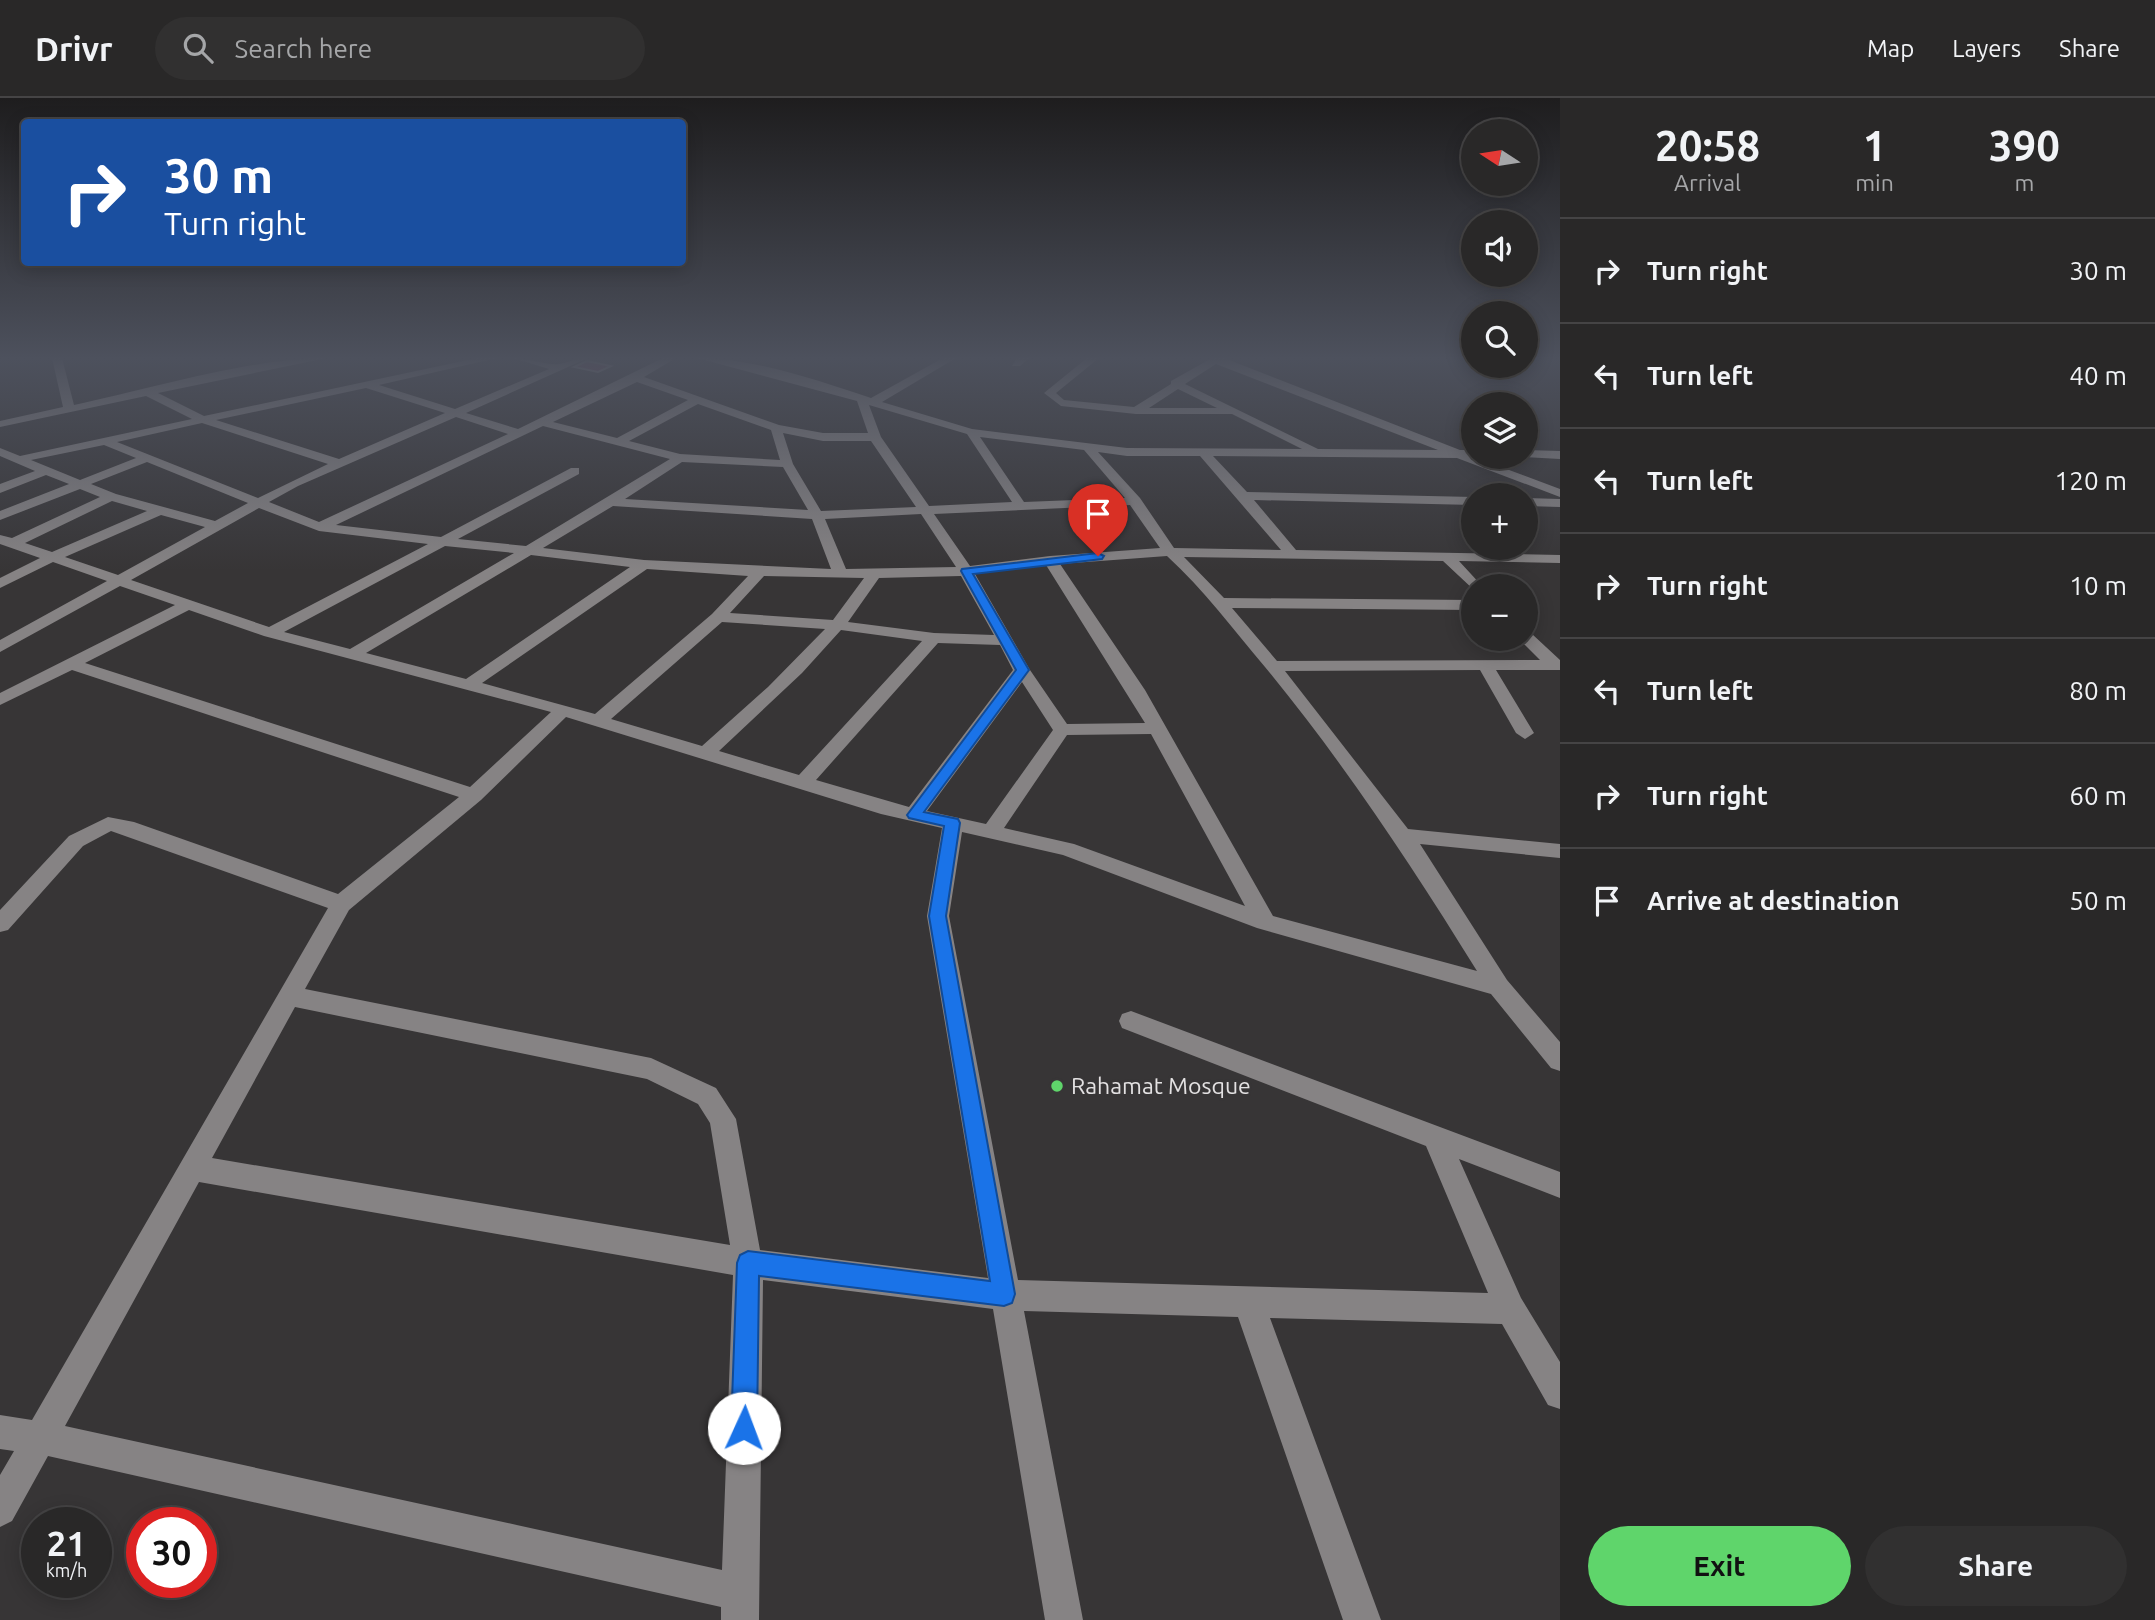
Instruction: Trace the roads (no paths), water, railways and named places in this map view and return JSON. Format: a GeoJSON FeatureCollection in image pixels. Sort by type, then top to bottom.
{"type":"FeatureCollection","features":[{"type":"Feature","properties":{"kind":"street"},"geometry":{"type":"LineString","coordinates":[[16,460],[161,429]]}},
{"type":"Feature","properties":{"kind":"street"},"geometry":{"type":"LineString","coordinates":[[232,429],[339,463]]}},
{"type":"Feature","properties":{"kind":"street"},"geometry":{"type":"LineString","coordinates":[[0,648],[255,503],[417,429]]}},
{"type":"Feature","properties":{"kind":"street"},"geometry":{"type":"LineString","coordinates":[[506,429],[518,433]]}},
{"type":"Feature","properties":{"kind":"street"},"geometry":{"type":"LineString","coordinates":[[319,527],[526,429]]}},
{"type":"Feature","properties":{"kind":"street"},"geometry":{"type":"LineString","coordinates":[[568,429],[680,458],[787,464]]}},
{"type":"Feature","properties":{"kind":"street"},"geometry":{"type":"LineString","coordinates":[[619,442],[643,429]]}},
{"type":"Feature","properties":{"kind":"street"},"geometry":{"type":"LineString","coordinates":[[776,429],[787,464],[817,515],[839,572]]}},
{"type":"Feature","properties":{"kind":"street"},"geometry":{"type":"LineString","coordinates":[[781,429],[822,437],[875,437]]}},
{"type":"Feature","properties":{"kind":"street"},"geometry":{"type":"LineString","coordinates":[[872,429],[966,571],[1022,670],[1062,730]]}},
{"type":"Feature","properties":{"kind":"street"},"geometry":{"type":"LineString","coordinates":[[959,429],[1089,449],[1459,454]]}},
{"type":"Feature","properties":{"kind":"street"},"geometry":{"type":"LineString","coordinates":[[1270,429],[1316,452]]}},
{"type":"Feature","properties":{"kind":"street"},"geometry":{"type":"LineString","coordinates":[[1395,429],[1560,493]]}},
{"type":"Feature","properties":{"kind":"street"},"geometry":{"type":"LineString","coordinates":[[971,432],[1020,505]]}},
{"type":"Feature","properties":{"kind":"street"},"geometry":{"type":"LineString","coordinates":[[105,441],[319,527],[644,564],[760,572],[874,574],[966,571],[1050,560],[1170,552],[1560,559]]}},
{"type":"Feature","properties":{"kind":"street"},"geometry":{"type":"LineString","coordinates":[[1089,449],[1135,502],[1170,552],[1219,603],[1310,711],[1402,835],[1499,987],[1560,1060]]}},
{"type":"Feature","properties":{"kind":"street"},"geometry":{"type":"LineString","coordinates":[[0,452],[111,497],[217,526]]}},
{"type":"Feature","properties":{"kind":"street"},"geometry":{"type":"LineString","coordinates":[[1203,452],[1293,555]]}},
{"type":"Feature","properties":{"kind":"street"},"geometry":{"type":"LineString","coordinates":[[1538,454],[1560,455]]}},
{"type":"Feature","properties":{"kind":"street"},"geometry":{"type":"LineString","coordinates":[[0,516],[146,458]]}},
{"type":"Feature","properties":{"kind":"street"},"geometry":{"type":"LineString","coordinates":[[353,654],[611,502],[680,458]]}},
{"type":"Feature","properties":{"kind":"street"},"geometry":{"type":"LineString","coordinates":[[0,489],[45,471]]}},
{"type":"Feature","properties":{"kind":"street"},"geometry":{"type":"LineString","coordinates":[[270,632],[449,540],[575,471]]}},
{"type":"Feature","properties":{"kind":"street"},"geometry":{"type":"LineString","coordinates":[[1243,496],[1461,501]]}},
{"type":"Feature","properties":{"kind":"street"},"geometry":{"type":"LineString","coordinates":[[7,541],[111,497]]}},
{"type":"Feature","properties":{"kind":"street"},"geometry":{"type":"LineString","coordinates":[[611,502],[817,515],[1135,502]]}},
{"type":"Feature","properties":{"kind":"street"},"geometry":{"type":"LineString","coordinates":[[1538,502],[1560,503]]}},
{"type":"Feature","properties":{"kind":"street"},"geometry":{"type":"LineString","coordinates":[[0,584],[53,557],[160,510]]}},
{"type":"Feature","properties":{"kind":"street"},"geometry":{"type":"LineString","coordinates":[[7,541],[270,632],[563,710],[914,815],[1066,849],[1265,922],[1499,987]]}},
{"type":"Feature","properties":{"kind":"street"},"geometry":{"type":"LineString","coordinates":[[1448,558],[1463,574]]}},
{"type":"Feature","properties":{"kind":"street"},"geometry":{"type":"LineString","coordinates":[[1050,560],[1136,690],[1265,922]]}},
{"type":"Feature","properties":{"kind":"street"},"geometry":{"type":"LineString","coordinates":[[468,685],[644,564]]}},
{"type":"Feature","properties":{"kind":"street"},"geometry":{"type":"LineString","coordinates":[[598,721],[718,617],[760,572]]}},
{"type":"Feature","properties":{"kind":"street"},"geometry":{"type":"LineString","coordinates":[[706,754],[812,655],[874,574]]}},
{"type":"Feature","properties":{"kind":"street"},"geometry":{"type":"LineString","coordinates":[[1219,603],[1461,605]]}},
{"type":"Feature","properties":{"kind":"street"},"geometry":{"type":"LineString","coordinates":[[0,700],[187,605]]}},
{"type":"Feature","properties":{"kind":"street"},"geometry":{"type":"LineString","coordinates":[[718,617],[837,625],[934,638],[1005,640]]}},
{"type":"Feature","properties":{"kind":"street"},"geometry":{"type":"LineString","coordinates":[[803,783],[934,638]]}},
{"type":"Feature","properties":{"kind":"street"},"geometry":{"type":"LineString","coordinates":[[1538,647],[1558,665]]}},
{"type":"Feature","properties":{"kind":"street"},"geometry":{"type":"LineString","coordinates":[[70,664],[411,777],[474,795]]}},
{"type":"Feature","properties":{"kind":"street"},"geometry":{"type":"LineString","coordinates":[[1485,665],[1525,733]]}},
{"type":"Feature","properties":{"kind":"street"},"geometry":{"type":"LineString","coordinates":[[1272,666],[1558,665]]}},
{"type":"Feature","properties":{"kind":"street"},"geometry":{"type":"LineString","coordinates":[[914,815],[1022,670]]}},
{"type":"Feature","properties":{"kind":"street"},"geometry":{"type":"LineString","coordinates":[[0,1508],[43,1438],[341,904],[474,795],[563,710]]}},
{"type":"Feature","properties":{"kind":"street"},"geometry":{"type":"LineString","coordinates":[[991,832],[1041,756],[1062,730],[1157,728]]}},
{"type":"Feature","properties":{"kind":"street"},"geometry":{"type":"LineString","coordinates":[[953,823],[938,916],[1064,1620]]}},
{"type":"Feature","properties":{"kind":"street"},"geometry":{"type":"LineString","coordinates":[[0,924],[76,841],[108,824],[127,827],[341,904]]}},
{"type":"Feature","properties":{"kind":"street"},"geometry":{"type":"LineString","coordinates":[[1402,835],[1560,851]]}},
{"type":"Feature","properties":{"kind":"street"},"geometry":{"type":"LineString","coordinates":[[0,1432],[43,1438],[740,1606],[748,1263],[723,1119],[707,1097],[651,1069],[289,996]]}},
{"type":"Feature","properties":{"kind":"street"},"geometry":{"type":"LineString","coordinates":[[1130,1021],[1560,1185]]}},
{"type":"Feature","properties":{"kind":"street"},"geometry":{"type":"LineString","coordinates":[[1436,1138],[1510,1309],[1560,1393]]}},
{"type":"Feature","properties":{"kind":"street"},"geometry":{"type":"LineString","coordinates":[[193,1168],[748,1263],[1004,1294],[1510,1309]]}},
{"type":"Feature","properties":{"kind":"street"},"geometry":{"type":"LineString","coordinates":[[1248,1301],[1362,1620]]}},
{"type":"Feature","properties":{"kind":"place","name":"Rahamat Mosque"},"geometry":{"type":"Point","coordinates":[1057,1086]}}]}
